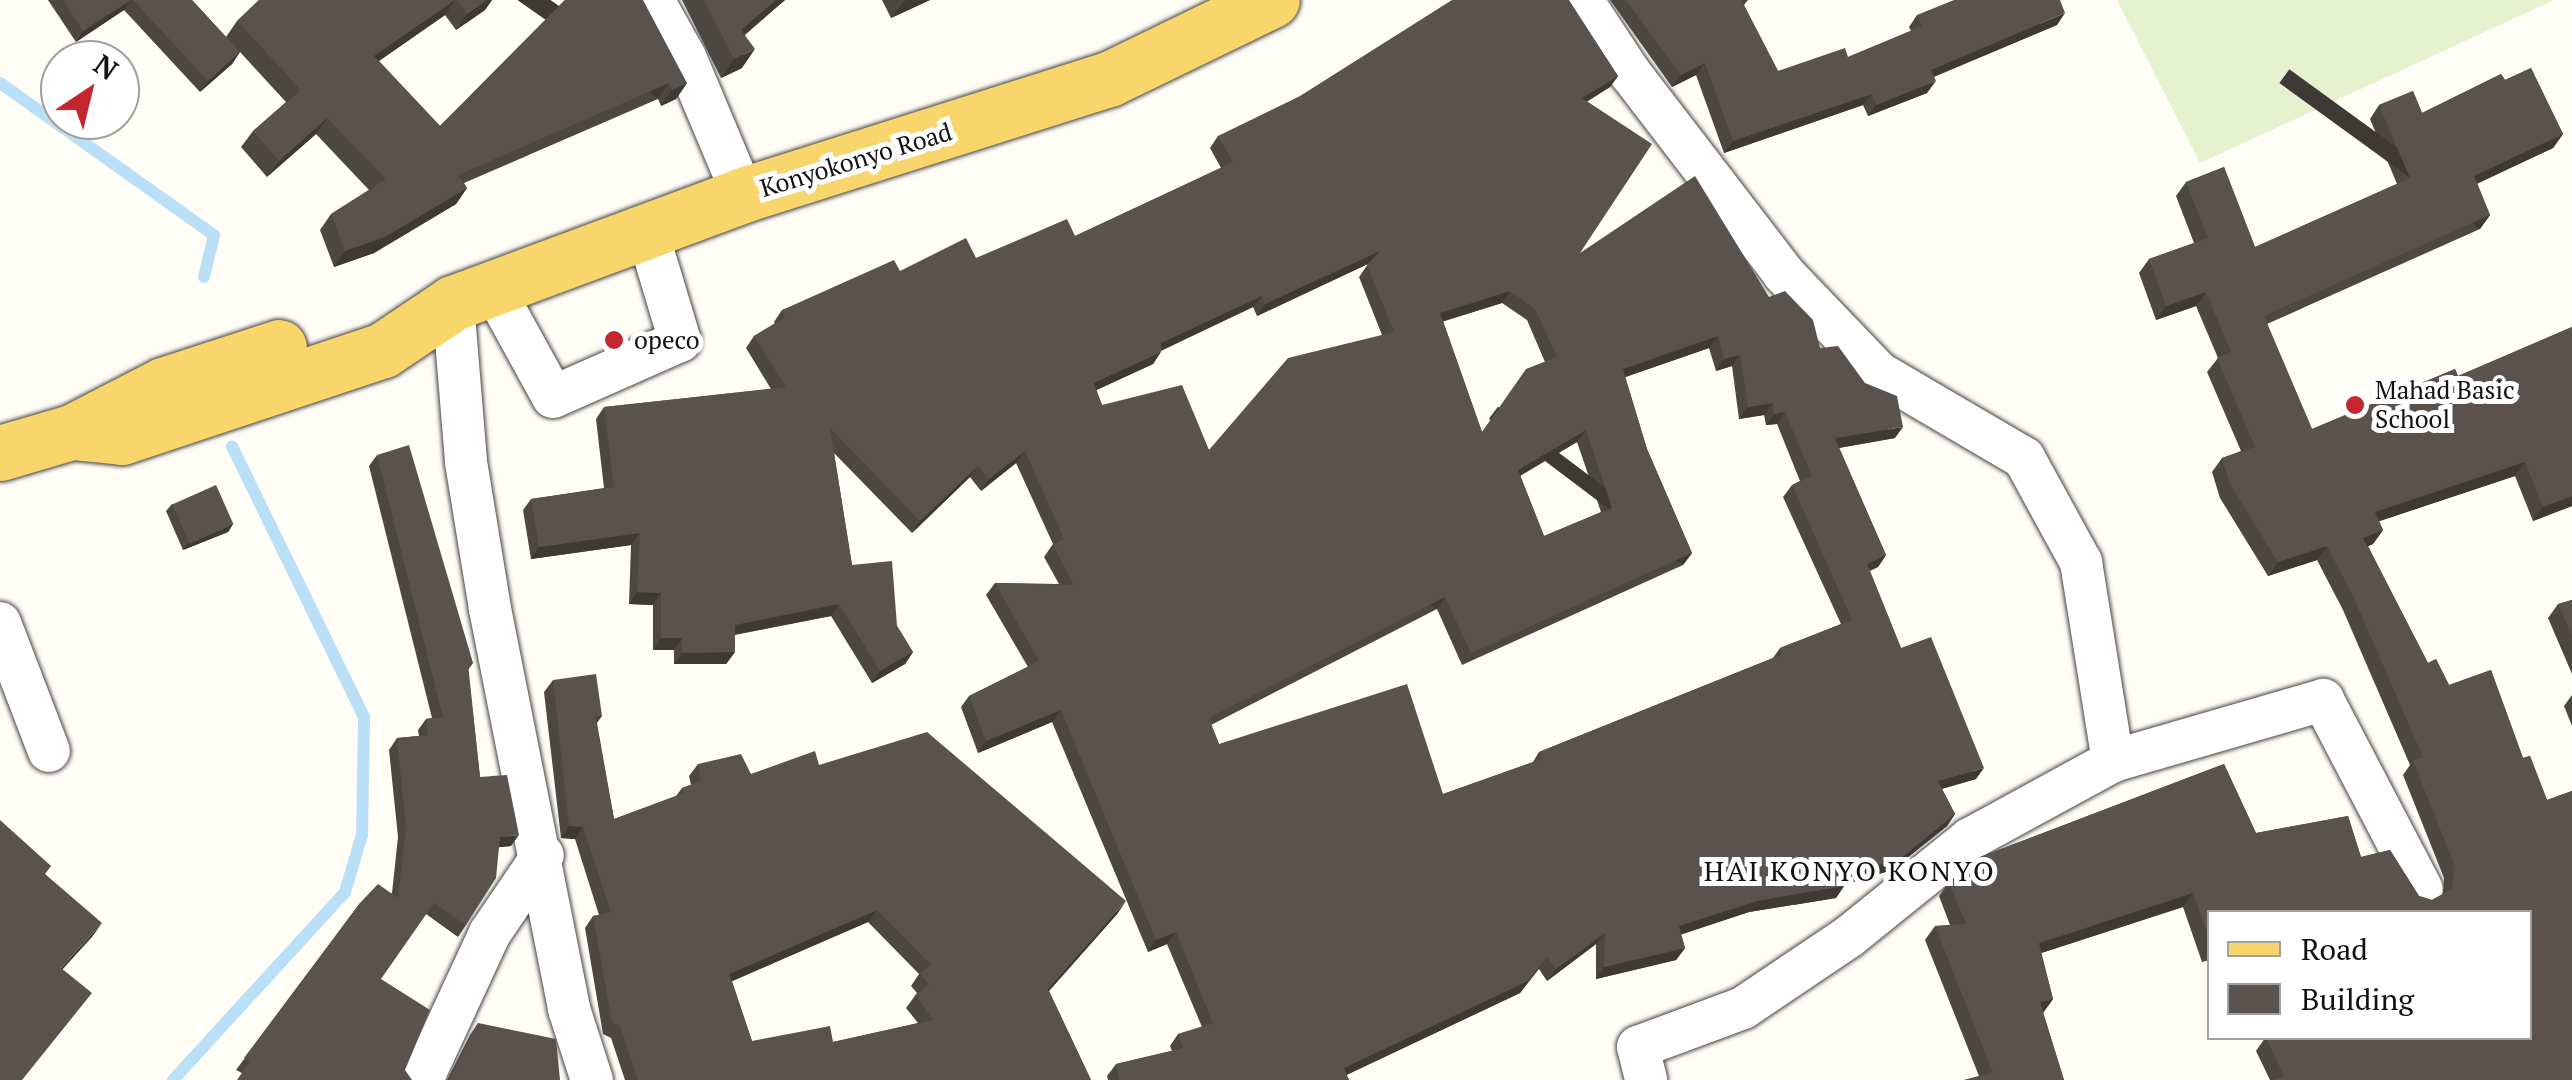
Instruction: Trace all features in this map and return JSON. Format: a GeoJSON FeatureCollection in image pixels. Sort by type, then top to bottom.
{"type":"FeatureCollection","features":[{"type":"Feature","properties":{"kind":"main road","name":"Konyokonyo Road"},"geometry":{"type":"LineString","coordinates":[[0,453],[170,404],[376,334],[411,336],[461,300],[742,195],[1109,79],[1272,0]]}},
{"type":"Feature","properties":{"kind":"street"},"geometry":{"type":"LineString","coordinates":[[652,0],[685,57],[742,195]]}},
{"type":"Feature","properties":{"kind":"street"},"geometry":{"type":"LineString","coordinates":[[1582,0],[1630,74],[1784,274],[1879,373],[2024,458],[2081,562],[2112,761]]}},
{"type":"Feature","properties":{"kind":"street"},"geometry":{"type":"LineString","coordinates":[[461,300],[553,397],[680,341],[647,231]]}},
{"type":"Feature","properties":{"kind":"street"},"geometry":{"type":"LineString","coordinates":[[461,300],[466,462],[569,1009],[592,1080]]}},
{"type":"Feature","properties":{"kind":"street"},"geometry":{"type":"LineString","coordinates":[[0,624],[49,751]]}},
{"type":"Feature","properties":{"kind":"street"},"geometry":{"type":"LineString","coordinates":[[1646,1080],[1638,1048],[1743,1008],[1850,936],[1970,839],[2112,761],[2323,700],[2422,889]]}},
{"type":"Feature","properties":{"kind":"street"},"geometry":{"type":"LineString","coordinates":[[422,1080],[490,933],[543,855]]}},
{"type":"Feature","properties":{"kind":"green space"},"geometry":{"type":"Polygon","coordinates":[[[2117,0],[2554,0],[2200,163],[2117,0]]]}},
{"type":"Feature","properties":{"kind":"building"},"geometry":{"type":"Polygon","coordinates":[[[63,0],[131,0],[83,31],[63,0]]]}},
{"type":"Feature","properties":{"kind":"building"},"geometry":{"type":"Polygon","coordinates":[[[133,0],[192,0],[240,52],[208,81],[133,0]]]}},
{"type":"Feature","properties":{"kind":"building"},"geometry":{"type":"Polygon","coordinates":[[[259,0],[455,0],[374,56],[440,126],[565,0],[643,0],[687,83],[672,90],[669,83],[458,175],[467,188],[385,237],[345,251],[331,214],[386,179],[327,118],[279,161],[253,131],[301,90],[237,21],[259,0]]]}},
{"type":"Feature","properties":{"kind":"building"},"geometry":{"type":"Polygon","coordinates":[[[457,0],[487,0],[467,14],[457,0]]]}},
{"type":"Feature","properties":{"kind":"building"},"geometry":{"type":"Polygon","coordinates":[[[704,0],[776,0],[741,30],[755,49],[734,59],[704,0]]]}},
{"type":"Feature","properties":{"kind":"building"},"geometry":{"type":"Polygon","coordinates":[[[1452,0],[1569,0],[1618,76],[1582,98],[1652,144],[1580,253],[1695,176],[1769,297],[1785,291],[1813,320],[1820,348],[1838,346],[1865,383],[1897,396],[1903,427],[1835,438],[1886,555],[1867,564],[1901,648],[1931,637],[1984,768],[1938,781],[1955,814],[1900,859],[1840,876],[1844,886],[1757,901],[1679,926],[1685,948],[1604,967],[1605,933],[1556,969],[1547,957],[1528,981],[1344,1068],[1349,1080],[1119,1080],[1116,1064],[1183,1048],[1178,1034],[1213,1023],[1176,932],[1156,940],[1061,710],[986,741],[969,696],[1039,661],[995,583],[1074,585],[1053,545],[1064,539],[1025,451],[989,479],[978,466],[920,521],[830,428],[852,565],[892,561],[897,626],[913,652],[880,671],[839,604],[735,625],[735,652],[682,653],[682,638],[661,638],[661,593],[637,592],[640,533],[539,547],[531,499],[614,487],[604,407],[786,387],[754,336],[785,317],[782,310],[894,260],[900,271],[966,238],[976,258],[1067,219],[1075,236],[1233,162],[1218,136],[1300,96],[1452,0]],[[1380,251],[1265,304],[1262,296],[1161,343],[1161,352],[1094,383],[1102,405],[1182,385],[1209,450],[1288,358],[1394,332],[1367,265],[1380,251]],[[1510,291],[1440,313],[1482,432],[1526,369],[1557,357],[1535,309],[1510,291]],[[1718,336],[1623,369],[1647,449],[1692,553],[1471,653],[1445,597],[1209,718],[1219,744],[1407,684],[1443,794],[1542,759],[1539,752],[1783,654],[1780,648],[1852,620],[1792,485],[1812,476],[1785,412],[1774,414],[1773,403],[1748,407],[1740,355],[1724,359],[1718,336]],[[1586,430],[1518,470],[1544,536],[1612,508],[1586,430]]]}},
{"type":"Feature","properties":{"kind":"building"},"geometry":{"type":"Polygon","coordinates":[[[1626,0],[1741,0],[1778,71],[1845,48],[1848,57],[1922,26],[1917,15],[1954,0],[2060,0],[2065,13],[1931,70],[1936,81],[1876,105],[1872,94],[1733,141],[1705,63],[1681,75],[1626,0]]]}},
{"type":"Feature","properties":{"kind":"building"},"geometry":{"type":"Polygon","coordinates":[[[2531,68],[2563,134],[2474,176],[2490,215],[2264,316],[2312,429],[2455,369],[2458,376],[2572,327],[2572,496],[2543,507],[2525,462],[2375,512],[2383,530],[2363,538],[2428,663],[2436,659],[2449,685],[2491,670],[2523,758],[2530,756],[2547,800],[2572,791],[2572,1080],[2273,1080],[2284,1076],[2267,1040],[2532,1040],[2532,910],[2207,910],[2207,932],[2193,893],[2039,943],[2053,999],[2040,1002],[2064,1080],[1964,1080],[1993,1073],[1935,926],[1966,924],[1949,882],[1980,857],[2224,764],[2256,833],[2348,816],[2361,857],[2390,850],[2419,896],[2432,900],[2452,889],[2454,864],[2413,761],[2423,757],[2353,596],[2327,546],[2278,562],[2230,484],[2222,458],[2255,447],[2217,358],[2231,352],[2206,292],[2166,306],[2149,259],[2208,238],[2186,182],[2224,167],[2255,247],[2410,178],[2379,105],[2413,91],[2422,113],[2501,74],[2505,80],[2531,68]]]}},
{"type":"Feature","properties":{"kind":"building"},"geometry":{"type":"Polygon","coordinates":[[[409,445],[473,663],[468,664],[480,777],[507,775],[519,835],[500,837],[496,878],[466,925],[434,903],[381,979],[430,1010],[405,1070],[412,1080],[237,1080],[250,1061],[244,1058],[360,903],[378,884],[398,898],[406,826],[397,738],[428,735],[426,719],[443,717],[377,455],[409,445]]]}},
{"type":"Feature","properties":{"kind":"building"},"geometry":{"type":"Polygon","coordinates":[[[216,485],[233,524],[190,544],[172,505],[216,485]]]}},
{"type":"Feature","properties":{"kind":"building"},"geometry":{"type":"Polygon","coordinates":[[[2572,600],[2572,636],[2558,604],[2572,600]]]}},
{"type":"Feature","properties":{"kind":"building"},"geometry":{"type":"Polygon","coordinates":[[[596,674],[602,716],[595,716],[614,819],[684,793],[682,788],[701,781],[698,764],[741,754],[751,774],[815,751],[819,765],[927,732],[1126,901],[1048,989],[1091,1080],[638,1080],[620,1026],[612,1022],[593,916],[611,912],[583,827],[569,826],[553,680],[596,674]],[[877,910],[729,974],[752,1041],[830,1026],[833,1042],[933,1020],[915,995],[929,985],[920,973],[931,965],[877,910]]]}},
{"type":"Feature","properties":{"kind":"building"},"geometry":{"type":"Polygon","coordinates":[[[0,820],[51,866],[45,874],[102,923],[61,968],[92,993],[22,1080],[0,1080],[0,820]]]}},
{"type":"Feature","properties":{"kind":"building"},"geometry":{"type":"Polygon","coordinates":[[[478,1023],[556,1039],[560,1080],[449,1080],[478,1023]]]}},
{"type":"Feature","properties":{"kind":"waterway"},"geometry":{"type":"LineString","coordinates":[[0,83],[214,235],[204,277]]}},
{"type":"Feature","properties":{"kind":"waterway"},"geometry":{"type":"LineString","coordinates":[[173,1080],[345,892],[362,835],[364,717],[232,446]]}},
{"type":"Feature","properties":{"kind":"place","name":"opeco"},"geometry":{"type":"Point","coordinates":[614,340]}},
{"type":"Feature","properties":{"kind":"place","name":"Mahad Basic School"},"geometry":{"type":"Point","coordinates":[2355,405]}},
{"type":"Feature","properties":{"kind":"district","name":"HAI KONYO KONYO"},"geometry":{"type":"Point","coordinates":[1850,871]}}]}
